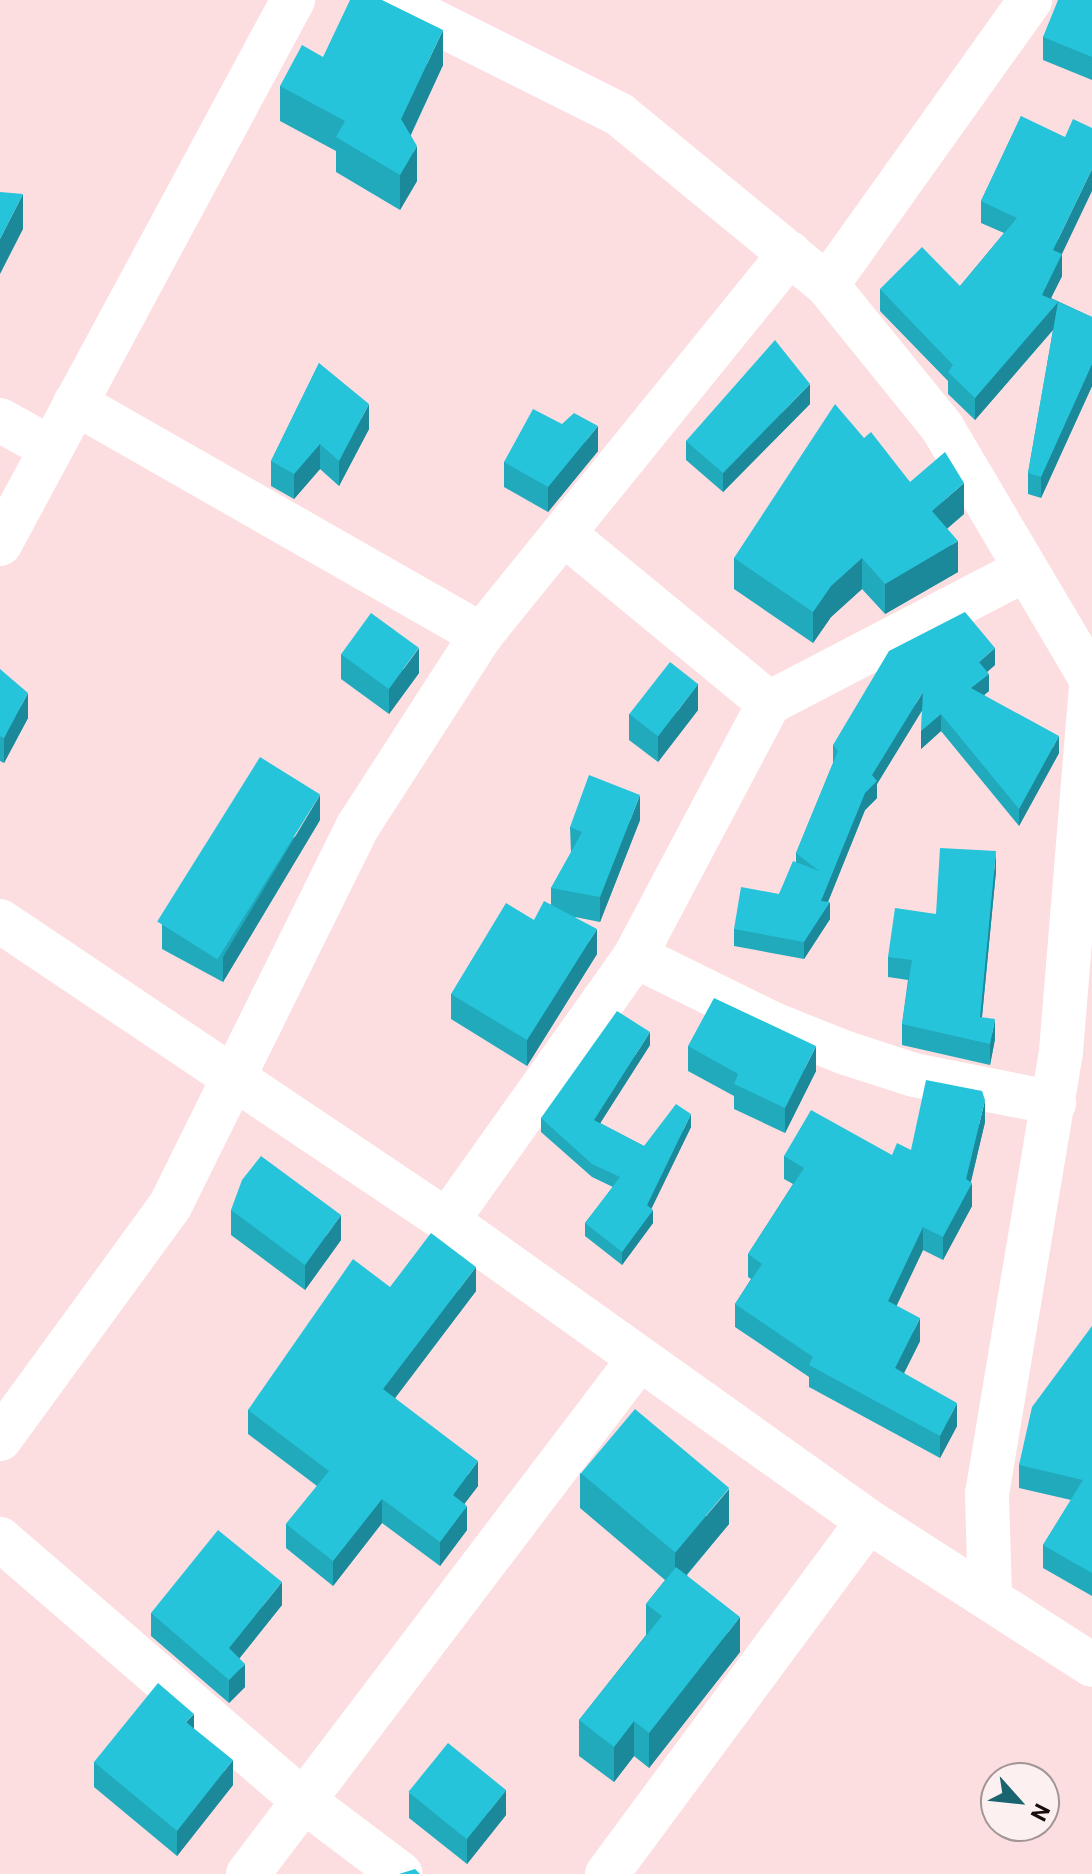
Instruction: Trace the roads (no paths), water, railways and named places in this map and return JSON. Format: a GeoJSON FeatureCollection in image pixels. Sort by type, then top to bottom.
{"type":"FeatureCollection","features":[{"type":"Feature","properties":{"kind":"street"},"geometry":{"type":"LineString","coordinates":[[0,544],[293,0]]}},
{"type":"Feature","properties":{"kind":"street"},"geometry":{"type":"LineString","coordinates":[[391,0],[619,114],[827,285],[942,427],[1024,570],[1091,676],[1084,901],[1054,1103],[991,1454],[987,1494],[990,1597]]}},
{"type":"Feature","properties":{"kind":"street"},"geometry":{"type":"LineString","coordinates":[[827,285],[1030,0]]}},
{"type":"Feature","properties":{"kind":"street"},"geometry":{"type":"LineString","coordinates":[[0,1439],[153,1233],[364,816],[481,635],[790,253]]}},
{"type":"Feature","properties":{"kind":"street"},"geometry":{"type":"LineString","coordinates":[[75,403],[481,635]]}},
{"type":"Feature","properties":{"kind":"street"},"geometry":{"type":"LineString","coordinates":[[0,420],[50,448]]}},
{"type":"Feature","properties":{"kind":"street"},"geometry":{"type":"LineString","coordinates":[[564,534],[769,703]]}},
{"type":"Feature","properties":{"kind":"street"},"geometry":{"type":"LineString","coordinates":[[447,1221],[635,956],[769,703],[1024,570]]}},
{"type":"Feature","properties":{"kind":"street"},"geometry":{"type":"LineString","coordinates":[[0,921],[447,1221],[868,1521],[1092,1665]]}},
{"type":"Feature","properties":{"kind":"street"},"geometry":{"type":"LineString","coordinates":[[635,956],[773,1024],[846,1053],[914,1075],[1054,1103]]}},
{"type":"Feature","properties":{"kind":"street"},"geometry":{"type":"LineString","coordinates":[[248,1874],[639,1359]]}},
{"type":"Feature","properties":{"kind":"street"},"geometry":{"type":"LineString","coordinates":[[607,1874],[868,1521]]}},
{"type":"Feature","properties":{"kind":"street"},"geometry":{"type":"LineString","coordinates":[[0,1539],[304,1801],[401,1874]]}}]}
